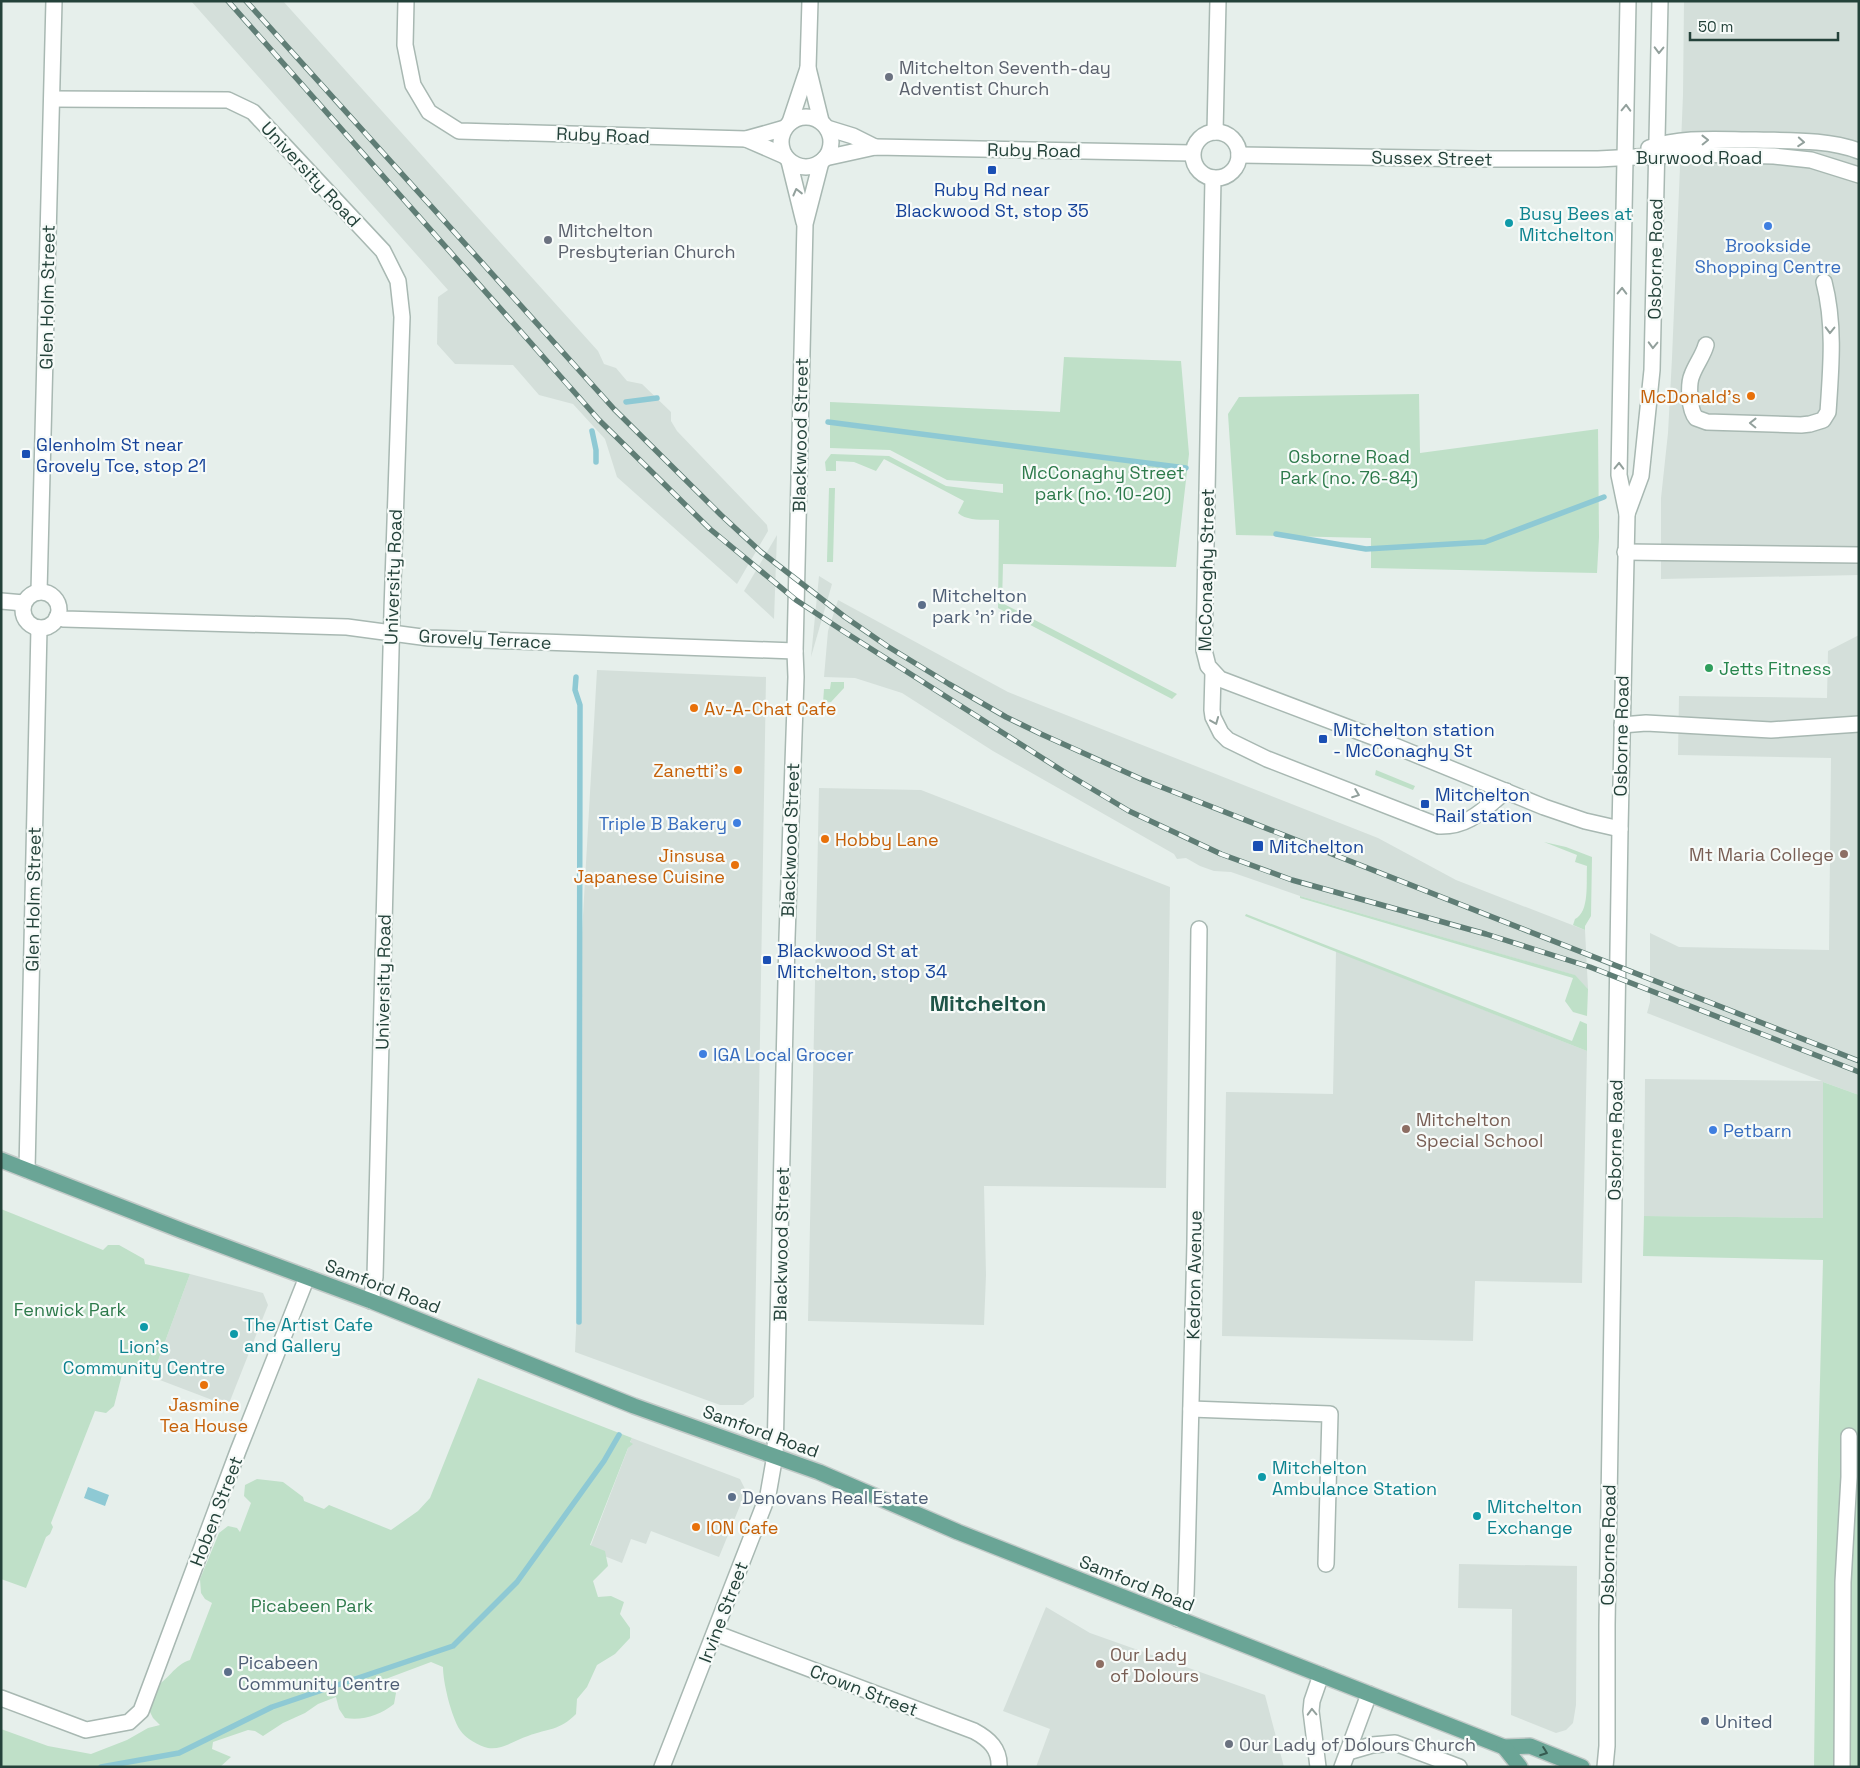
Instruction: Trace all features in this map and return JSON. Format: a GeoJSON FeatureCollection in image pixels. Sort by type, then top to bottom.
{"type":"FeatureCollection","features":[{"type":"Feature","properties":{"kind":"main road","name":"Samford Road"},"geometry":{"type":"LineString","coordinates":[[1,1160],[370,1301],[634,1406],[775,1455],[858,1488],[901,1509],[958,1532],[1504,1747],[1530,1746],[1582,1767]]}},
{"type":"Feature","properties":{"kind":"main road","name":"Samford Road"},"geometry":{"type":"LineString","coordinates":[[1504,1747],[1520,1767]]}},
{"type":"Feature","properties":{"kind":"street","name":"Glen Holm Street"},"geometry":{"type":"LineString","coordinates":[[39,592],[54,1]]}},
{"type":"Feature","properties":{"kind":"street","name":"Ruby Road"},"geometry":{"type":"LineString","coordinates":[[406,1],[405,45],[413,85],[430,112],[459,131],[746,139],[788,125]]}},
{"type":"Feature","properties":{"kind":"street"},"geometry":{"type":"LineString","coordinates":[[808,68],[824,124],[831,135],[831,144],[823,160],[813,166],[805,167],[796,165],[787,158],[780,142],[808,68],[810,1]]}},
{"type":"Feature","properties":{"kind":"street"},"geometry":{"type":"LineString","coordinates":[[1215,132],[1218,1]]}},
{"type":"Feature","properties":{"kind":"street","name":"Osborne Road"},"geometry":{"type":"LineString","coordinates":[[1605,1767],[1607,1746],[1607,1625],[1627,514],[1619,475],[1628,1]]}},
{"type":"Feature","properties":{"kind":"street","name":"Osborne Road"},"geometry":{"type":"LineString","coordinates":[[1627,514],[1641,476],[1651,379],[1660,1]]}},
{"type":"Feature","properties":{"kind":"street","name":"University Road"},"geometry":{"type":"LineString","coordinates":[[52,98],[228,100],[253,112],[383,251],[398,281],[402,316],[375,1277],[370,1301]]}},
{"type":"Feature","properties":{"kind":"street"},"geometry":{"type":"LineString","coordinates":[[788,125],[805,116],[814,118],[824,124]]}},
{"type":"Feature","properties":{"kind":"street","name":"Ruby Road"},"geometry":{"type":"LineString","coordinates":[[824,124],[876,147]]}},
{"type":"Feature","properties":{"kind":"street"},"geometry":{"type":"LineString","coordinates":[[1215,132],[1226,134],[1231,138],[1239,155],[1236,166],[1229,174],[1213,178],[1199,172],[1194,163],[1192,153],[1202,137],[1215,132]]}},
{"type":"Feature","properties":{"kind":"street","name":"Ruby Road"},"geometry":{"type":"LineString","coordinates":[[746,139],[787,158]]}},
{"type":"Feature","properties":{"kind":"street","name":"Burwood Road"},"geometry":{"type":"LineString","coordinates":[[1657,151],[1671,142],[1705,139],[1775,141],[1843,146],[1859,152]]}},
{"type":"Feature","properties":{"kind":"street","name":"Ruby Road"},"geometry":{"type":"LineString","coordinates":[[823,160],[876,147],[1192,153]]}},
{"type":"Feature","properties":{"kind":"street","name":"Burwood Road"},"geometry":{"type":"LineString","coordinates":[[1624,157],[1657,151],[1794,157],[1811,160],[1859,175]]}},
{"type":"Feature","properties":{"kind":"street","name":"Sussex Street"},"geometry":{"type":"LineString","coordinates":[[1239,155],[1487,159],[1598,159],[1624,157]]}},
{"type":"Feature","properties":{"kind":"street","name":"Blackwood Street"},"geometry":{"type":"LineString","coordinates":[[787,158],[804,224]]}},
{"type":"Feature","properties":{"kind":"street","name":"Blackwood Street"},"geometry":{"type":"LineString","coordinates":[[775,1455],[796,677],[804,224],[823,160]]}},
{"type":"Feature","properties":{"kind":"street","name":"McConaghy Street"},"geometry":{"type":"LineString","coordinates":[[1213,178],[1204,650],[1208,666],[1220,679],[1244,689],[1373,737],[1544,807],[1585,821],[1620,829]]}},
{"type":"Feature","properties":{"kind":"street"},"geometry":{"type":"LineString","coordinates":[[1706,345],[1704,354],[1692,373],[1691,380],[1691,409],[1696,418],[1707,422],[1801,424],[1810,424],[1823,420],[1828,412],[1831,320],[1824,282]]}},
{"type":"Feature","properties":{"kind":"street"},"geometry":{"type":"LineString","coordinates":[[1625,552],[1859,555]]}},
{"type":"Feature","properties":{"kind":"street"},"geometry":{"type":"LineString","coordinates":[[45,592],[54,599],[59,609],[57,618],[51,624],[40,628],[33,627],[24,619],[22,613],[24,603],[28,596],[45,592]]}},
{"type":"Feature","properties":{"kind":"street"},"geometry":{"type":"LineString","coordinates":[[1,601],[24,603]]}},
{"type":"Feature","properties":{"kind":"street","name":"Grovely Terrace"},"geometry":{"type":"LineString","coordinates":[[57,618],[347,627],[429,638],[795,651]]}},
{"type":"Feature","properties":{"kind":"street","name":"Glen Holm Street"},"geometry":{"type":"LineString","coordinates":[[27,1170],[40,628]]}},
{"type":"Feature","properties":{"kind":"street"},"geometry":{"type":"LineString","coordinates":[[1213,673],[1212,710],[1216,725],[1228,740],[1267,759],[1439,826],[1461,824],[1471,820],[1506,791]]}},
{"type":"Feature","properties":{"kind":"street"},"geometry":{"type":"LineString","coordinates":[[1622,725],[1646,722],[1771,730],[1859,724]]}},
{"type":"Feature","properties":{"kind":"street","name":"Kedron Avenue"},"geometry":{"type":"LineString","coordinates":[[1178,1619],[1186,1594],[1195,1243],[1199,929]]}},
{"type":"Feature","properties":{"kind":"street","name":"Hoben Street"},"geometry":{"type":"LineString","coordinates":[[1,1698],[86,1730],[129,1722],[142,1711],[238,1451],[307,1277]]}},
{"type":"Feature","properties":{"kind":"street"},"geometry":{"type":"LineString","coordinates":[[1191,1409],[1330,1414],[1326,1564]]}},
{"type":"Feature","properties":{"kind":"street"},"geometry":{"type":"LineString","coordinates":[[1842,1767],[1843,1582],[1849,1477],[1849,1436]]}},
{"type":"Feature","properties":{"kind":"street","name":"Irvine Street"},"geometry":{"type":"LineString","coordinates":[[662,1767],[768,1494],[775,1455]]}},
{"type":"Feature","properties":{"kind":"street","name":"Crown Street"},"geometry":{"type":"LineString","coordinates":[[715,1633],[974,1731],[989,1740],[996,1752],[999,1764]]}},
{"type":"Feature","properties":{"kind":"street"},"geometry":{"type":"LineString","coordinates":[[1318,1767],[1311,1711],[1312,1701],[1321,1675]]}},
{"type":"Feature","properties":{"kind":"street"},"geometry":{"type":"LineString","coordinates":[[1342,1767],[1369,1694]]}},
{"type":"Feature","properties":{"kind":"street"},"geometry":{"type":"LineString","coordinates":[[1348,1752],[1372,1745],[1395,1743],[1459,1767]]}},
{"type":"Feature","properties":{"kind":"shaded area"},"geometry":{"type":"Polygon","coordinates":[[[191,1],[283,1],[598,351],[604,364],[616,368],[627,381],[642,384],[671,412],[671,421],[677,431],[767,525],[768,531],[737,584],[617,477],[605,439],[573,404],[539,395],[513,365],[455,364],[437,344],[438,297],[448,290],[191,1]]]}},
{"type":"Feature","properties":{"kind":"shaded area","name":"Brookside Shopping Centre"},"geometry":{"type":"Polygon","coordinates":[[[1684,1],[1859,1],[1859,575],[1661,579],[1661,498],[1668,433],[1672,358],[1683,95],[1684,1]]]}},
{"type":"Feature","properties":{"kind":"shaded area"},"geometry":{"type":"Polygon","coordinates":[[[777,535],[774,619],[744,591],[777,535]]]}},
{"type":"Feature","properties":{"kind":"shaded area"},"geometry":{"type":"Polygon","coordinates":[[[819,576],[832,584],[811,657],[819,576]]]}},
{"type":"Feature","properties":{"kind":"shaded area"},"geometry":{"type":"Polygon","coordinates":[[[838,600],[1008,692],[1378,838],[1456,880],[1585,930],[1588,989],[1574,975],[1300,896],[1231,872],[1214,871],[1186,858],[1177,859],[1174,854],[993,751],[902,693],[855,678],[824,677],[828,631],[838,600]]]}},
{"type":"Feature","properties":{"kind":"shaded area"},"geometry":{"type":"Polygon","coordinates":[[[1859,635],[1859,1095],[1823,1082],[1823,1218],[1644,1216],[1645,1079],[1822,1081],[1647,1013],[1650,1002],[1650,933],[1679,947],[1829,950],[1831,758],[1678,755],[1679,696],[1827,698],[1828,651],[1859,635]]]}},
{"type":"Feature","properties":{"kind":"shaded area"},"geometry":{"type":"Polygon","coordinates":[[[597,670],[766,677],[754,1397],[743,1405],[720,1405],[575,1352],[579,1265],[580,968],[597,670]]]}},
{"type":"Feature","properties":{"kind":"shaded area"},"geometry":{"type":"Polygon","coordinates":[[[819,788],[921,790],[1170,887],[1166,1188],[984,1186],[986,1275],[984,1325],[808,1321],[819,788]]]}},
{"type":"Feature","properties":{"kind":"shaded area","name":"Mitchelton Special School"},"geometry":{"type":"Polygon","coordinates":[[[1336,951],[1587,1051],[1582,1283],[1475,1281],[1473,1341],[1222,1336],[1226,1092],[1333,1094],[1336,951]]]}},
{"type":"Feature","properties":{"kind":"shaded area"},"geometry":{"type":"Polygon","coordinates":[[[190,1274],[263,1293],[268,1305],[228,1406],[152,1377],[190,1274]]]}},
{"type":"Feature","properties":{"kind":"shaded area"},"geometry":{"type":"Polygon","coordinates":[[[632,1438],[740,1479],[746,1491],[719,1557],[651,1531],[646,1544],[631,1539],[622,1563],[589,1550],[632,1438]]]}},
{"type":"Feature","properties":{"kind":"shaded area"},"geometry":{"type":"Polygon","coordinates":[[[1459,1564],[1577,1566],[1576,1705],[1573,1723],[1566,1730],[1556,1733],[1511,1715],[1512,1609],[1458,1608],[1459,1564]]]}},
{"type":"Feature","properties":{"kind":"shaded area","name":"Our Lady of Dolours"},"geometry":{"type":"Polygon","coordinates":[[[1046,1607],[1090,1633],[1265,1695],[1284,1767],[1036,1767],[1050,1729],[1003,1711],[1046,1607]]]}},
{"type":"Feature","properties":{"kind":"green space","name":"McConaghy Street park (no. 10-20)"},"geometry":{"type":"Polygon","coordinates":[[[1064,357],[1181,361],[1189,454],[1176,567],[1003,564],[1002,603],[1177,694],[1172,699],[998,608],[999,520],[972,519],[962,516],[958,513],[964,501],[884,459],[876,471],[854,462],[836,461],[836,471],[826,471],[825,462],[831,454],[889,456],[946,486],[1003,493],[1003,484],[947,480],[890,450],[830,448],[830,402],[1060,412],[1064,357]]]}},
{"type":"Feature","properties":{"kind":"green space","name":"Osborne Road Park (no. 76-84)"},"geometry":{"type":"Polygon","coordinates":[[[1419,394],[1420,453],[1598,429],[1599,537],[1597,573],[1371,568],[1371,538],[1236,535],[1228,414],[1239,397],[1419,394]]]}},
{"type":"Feature","properties":{"kind":"green space"},"geometry":{"type":"Polygon","coordinates":[[[829,488],[835,488],[833,562],[827,562],[829,488]]]}},
{"type":"Feature","properties":{"kind":"green space"},"geometry":{"type":"Polygon","coordinates":[[[831,682],[844,682],[844,688],[831,702],[823,703],[824,689],[830,689],[831,682]]]}},
{"type":"Feature","properties":{"kind":"green space"},"geometry":{"type":"Polygon","coordinates":[[[1376,770],[1415,786],[1413,790],[1375,775],[1376,770]]]}},
{"type":"Feature","properties":{"kind":"green space"},"geometry":{"type":"Polygon","coordinates":[[[1544,842],[1566,847],[1592,857],[1591,916],[1585,926],[1585,930],[1573,925],[1575,919],[1583,910],[1585,903],[1587,866],[1575,862],[1577,855],[1544,842]]]}},
{"type":"Feature","properties":{"kind":"green space"},"geometry":{"type":"Polygon","coordinates":[[[1300,896],[1575,975],[1588,989],[1587,1016],[1573,1012],[1565,1001],[1573,978],[1300,898],[1300,896]]]}},
{"type":"Feature","properties":{"kind":"green space"},"geometry":{"type":"Polygon","coordinates":[[[1246,914],[1572,1041],[1580,1021],[1587,1024],[1587,1051],[1245,916],[1246,914]]]}},
{"type":"Feature","properties":{"kind":"green space"},"geometry":{"type":"Polygon","coordinates":[[[1823,1082],[1859,1095],[1859,1767],[1814,1767],[1823,1260],[1643,1256],[1644,1216],[1823,1218],[1823,1082]]]}},
{"type":"Feature","properties":{"kind":"green space","name":"Fenwick Park"},"geometry":{"type":"Polygon","coordinates":[[[1,1209],[103,1250],[108,1245],[119,1245],[144,1259],[145,1264],[190,1274],[152,1377],[124,1367],[114,1406],[106,1413],[95,1411],[51,1523],[53,1527],[50,1534],[46,1537],[26,1588],[1,1579],[1,1209]]]}},
{"type":"Feature","properties":{"kind":"green space","name":"Picabeen Park"},"geometry":{"type":"Polygon","coordinates":[[[478,1378],[632,1438],[630,1442],[633,1444],[628,1448],[590,1545],[605,1551],[608,1566],[593,1581],[598,1597],[611,1596],[624,1602],[620,1614],[630,1628],[630,1638],[615,1654],[597,1665],[587,1687],[577,1699],[576,1714],[570,1719],[559,1726],[504,1746],[488,1748],[469,1739],[460,1730],[448,1699],[443,1667],[431,1662],[383,1680],[391,1681],[396,1693],[394,1704],[377,1714],[358,1719],[345,1718],[339,1709],[336,1697],[318,1704],[263,1736],[255,1731],[248,1730],[213,1742],[212,1749],[231,1757],[220,1767],[1,1767],[1,1729],[48,1746],[91,1754],[127,1740],[148,1728],[160,1725],[153,1718],[149,1710],[154,1687],[184,1662],[190,1660],[212,1603],[205,1599],[201,1593],[200,1579],[219,1533],[228,1526],[237,1528],[240,1532],[251,1503],[244,1496],[245,1485],[257,1479],[283,1482],[303,1497],[304,1501],[324,1509],[329,1505],[391,1530],[418,1511],[430,1498],[478,1378]]]}},
{"type":"Feature","properties":{"kind":"water"},"geometry":{"type":"Polygon","coordinates":[[[88,1487],[109,1495],[105,1506],[84,1498],[88,1487]]]}},
{"type":"Feature","properties":{"kind":"waterway"},"geometry":{"type":"LineString","coordinates":[[626,402],[657,398]]}},
{"type":"Feature","properties":{"kind":"waterway"},"geometry":{"type":"LineString","coordinates":[[828,422],[1186,468]]}},
{"type":"Feature","properties":{"kind":"waterway"},"geometry":{"type":"LineString","coordinates":[[592,431],[596,450],[596,462]]}},
{"type":"Feature","properties":{"kind":"waterway"},"geometry":{"type":"LineString","coordinates":[[1276,534],[1366,549],[1485,542],[1604,497]]}},
{"type":"Feature","properties":{"kind":"waterway"},"geometry":{"type":"LineString","coordinates":[[576,677],[575,690],[580,705],[579,1322]]}},
{"type":"Feature","properties":{"kind":"waterway"},"geometry":{"type":"LineString","coordinates":[[101,1767],[179,1753],[272,1707],[453,1646],[517,1582],[604,1461],[619,1435]]}},
{"type":"Feature","properties":{"kind":"railway"},"geometry":{"type":"LineString","coordinates":[[228,1],[599,420],[710,529],[796,600],[843,631],[1129,811],[1221,854],[1292,880],[1486,934],[1590,967],[1859,1072]]}},
{"type":"Feature","properties":{"kind":"railway"},"geometry":{"type":"LineString","coordinates":[[246,1],[614,409],[761,552],[845,617],[887,646],[1006,717],[1141,779],[1859,1061]]}},
{"type":"Feature","properties":{"kind":"place","name":"Mitchelton Seventh-day Adventist Church"},"geometry":{"type":"Point","coordinates":[889,77]}},
{"type":"Feature","properties":{"kind":"place","name":"Ruby Rd near Blackwood St, stop 35"},"geometry":{"type":"Point","coordinates":[992,170]}},
{"type":"Feature","properties":{"kind":"place","name":"Busy Bees at Mitchelton"},"geometry":{"type":"Point","coordinates":[1509,223]}},
{"type":"Feature","properties":{"kind":"place","name":"Brookside Shopping Centre"},"geometry":{"type":"Point","coordinates":[1768,226]}},
{"type":"Feature","properties":{"kind":"place","name":"Mitchelton Presbyterian Church"},"geometry":{"type":"Point","coordinates":[548,240]}},
{"type":"Feature","properties":{"kind":"place","name":"McDonald's"},"geometry":{"type":"Point","coordinates":[1751,396]}},
{"type":"Feature","properties":{"kind":"place","name":"Glenholm St near Grovely Tce, stop 21"},"geometry":{"type":"Point","coordinates":[26,454]}},
{"type":"Feature","properties":{"kind":"place","name":"Mitchelton park 'n' ride"},"geometry":{"type":"Point","coordinates":[922,605]}},
{"type":"Feature","properties":{"kind":"place","name":"Jetts Fitness"},"geometry":{"type":"Point","coordinates":[1709,668]}},
{"type":"Feature","properties":{"kind":"place","name":"Av-A-Chat Cafe"},"geometry":{"type":"Point","coordinates":[694,708]}},
{"type":"Feature","properties":{"kind":"place","name":"Mitchelton station - McConaghy St"},"geometry":{"type":"Point","coordinates":[1323,739]}},
{"type":"Feature","properties":{"kind":"place","name":"Zanetti's"},"geometry":{"type":"Point","coordinates":[738,770]}},
{"type":"Feature","properties":{"kind":"place","name":"Mitchelton Rail station"},"geometry":{"type":"Point","coordinates":[1425,804]}},
{"type":"Feature","properties":{"kind":"place","name":"Triple B Bakery"},"geometry":{"type":"Point","coordinates":[737,823]}},
{"type":"Feature","properties":{"kind":"place","name":"Hobby Lane"},"geometry":{"type":"Point","coordinates":[825,839]}},
{"type":"Feature","properties":{"kind":"place","name":"Mitchelton"},"geometry":{"type":"Point","coordinates":[1258,846]}},
{"type":"Feature","properties":{"kind":"place","name":"Mt Maria College"},"geometry":{"type":"Point","coordinates":[1844,854]}},
{"type":"Feature","properties":{"kind":"place","name":"Jinsusa Japanese Cuisine"},"geometry":{"type":"Point","coordinates":[735,865]}},
{"type":"Feature","properties":{"kind":"place","name":"Blackwood St at Mitchelton, stop 34"},"geometry":{"type":"Point","coordinates":[767,960]}},
{"type":"Feature","properties":{"kind":"place","name":"IGA Local Grocer"},"geometry":{"type":"Point","coordinates":[703,1054]}},
{"type":"Feature","properties":{"kind":"place","name":"Mitchelton Special School"},"geometry":{"type":"Point","coordinates":[1406,1129]}},
{"type":"Feature","properties":{"kind":"place","name":"Petbarn"},"geometry":{"type":"Point","coordinates":[1713,1130]}},
{"type":"Feature","properties":{"kind":"place","name":"Lion's Community Centre"},"geometry":{"type":"Point","coordinates":[144,1327]}},
{"type":"Feature","properties":{"kind":"place","name":"The Artist Cafe and Gallery"},"geometry":{"type":"Point","coordinates":[234,1334]}},
{"type":"Feature","properties":{"kind":"place","name":"Jasmine Tea House"},"geometry":{"type":"Point","coordinates":[204,1385]}},
{"type":"Feature","properties":{"kind":"place","name":"Mitchelton Ambulance Station"},"geometry":{"type":"Point","coordinates":[1262,1477]}},
{"type":"Feature","properties":{"kind":"place","name":"Denovans Real Estate"},"geometry":{"type":"Point","coordinates":[732,1497]}},
{"type":"Feature","properties":{"kind":"place","name":"Mitchelton Exchange"},"geometry":{"type":"Point","coordinates":[1477,1516]}},
{"type":"Feature","properties":{"kind":"place","name":"ION Cafe"},"geometry":{"type":"Point","coordinates":[696,1527]}},
{"type":"Feature","properties":{"kind":"place","name":"Our Lady of Dolours"},"geometry":{"type":"Point","coordinates":[1100,1664]}},
{"type":"Feature","properties":{"kind":"place","name":"Picabeen Community Centre"},"geometry":{"type":"Point","coordinates":[228,1672]}},
{"type":"Feature","properties":{"kind":"place","name":"United"},"geometry":{"type":"Point","coordinates":[1705,1721]}},
{"type":"Feature","properties":{"kind":"place","name":"Our Lady of Dolours Church"},"geometry":{"type":"Point","coordinates":[1229,1744]}},
{"type":"Feature","properties":{"kind":"district","name":"Mitchelton"},"geometry":{"type":"Point","coordinates":[988,1003]}}]}
